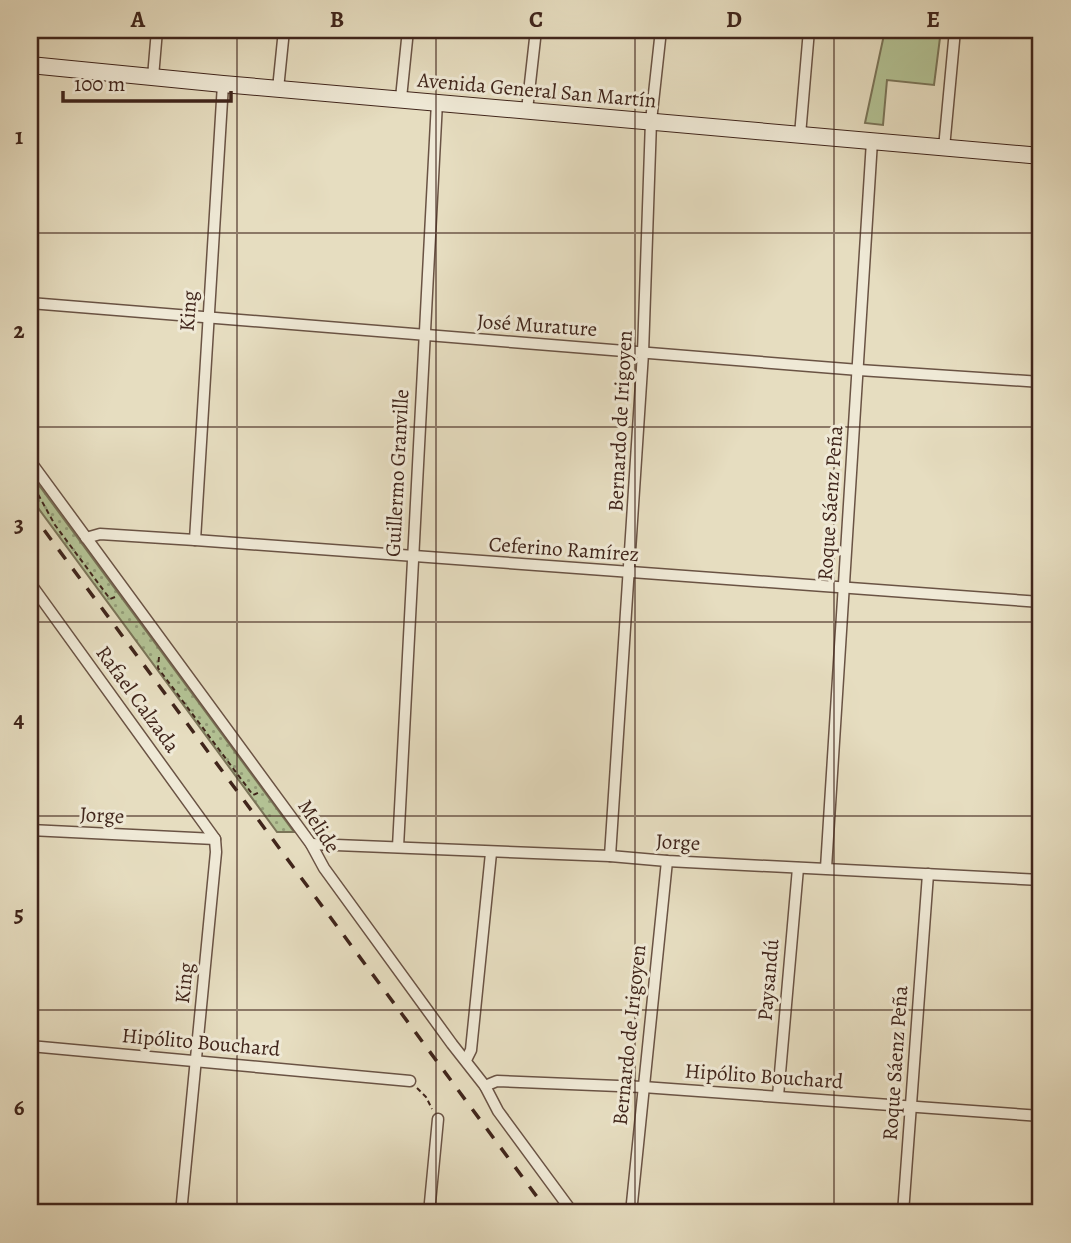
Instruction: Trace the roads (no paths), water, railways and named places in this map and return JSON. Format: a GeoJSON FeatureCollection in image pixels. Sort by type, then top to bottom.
{"type":"FeatureCollection","features":[{"type":"Feature","properties":{"kind":"main road","name":"Avenida General San Martín"},"geometry":{"type":"LineString","coordinates":[[30,65],[1041,156]]}},
{"type":"Feature","properties":{"kind":"street"},"geometry":{"type":"LineString","coordinates":[[153,77],[157,30]]}},
{"type":"Feature","properties":{"kind":"street"},"geometry":{"type":"LineString","coordinates":[[278,89],[284,30]]}},
{"type":"Feature","properties":{"kind":"street"},"geometry":{"type":"LineString","coordinates":[[401,98],[408,30]]}},
{"type":"Feature","properties":{"kind":"street"},"geometry":{"type":"LineString","coordinates":[[527,110],[536,30]]}},
{"type":"Feature","properties":{"kind":"street","name":"Bernardo de Irigoyen"},"geometry":{"type":"LineString","coordinates":[[610,856],[631,573],[643,353],[651,121],[661,30]]}},
{"type":"Feature","properties":{"kind":"street"},"geometry":{"type":"LineString","coordinates":[[800,135],[809,30]]}},
{"type":"Feature","properties":{"kind":"street"},"geometry":{"type":"LineString","coordinates":[[944,148],[955,30]]}},
{"type":"Feature","properties":{"kind":"street","name":"King"},"geometry":{"type":"LineString","coordinates":[[195,540],[223,84]]}},
{"type":"Feature","properties":{"kind":"street","name":"Guillermo Granville"},"geometry":{"type":"LineString","coordinates":[[398,847],[437,102]]}},
{"type":"Feature","properties":{"kind":"street","name":"Roque Sáenz Peña"},"geometry":{"type":"LineString","coordinates":[[826,868],[872,141]]}},
{"type":"Feature","properties":{"kind":"street","name":"José Murature"},"geometry":{"type":"LineString","coordinates":[[30,303],[859,370],[1041,382]]}},
{"type":"Feature","properties":{"kind":"street","name":"Melide"},"geometry":{"type":"LineString","coordinates":[[30,461],[312,844],[324,868],[485,1086],[498,1111],[573,1213]]}},
{"type":"Feature","properties":{"kind":"street","name":"Ceferino Ramírez"},"geometry":{"type":"LineString","coordinates":[[86,538],[100,534],[195,540],[1041,602]]}},
{"type":"Feature","properties":{"kind":"street","name":"Rafael Calzada"},"geometry":{"type":"LineString","coordinates":[[30,583],[215,839]]}},
{"type":"Feature","properties":{"kind":"street","name":"Jorge"},"geometry":{"type":"LineString","coordinates":[[30,830],[215,839]]}},
{"type":"Feature","properties":{"kind":"street","name":"King"},"geometry":{"type":"LineString","coordinates":[[181,1213],[216,852],[215,839]]}},
{"type":"Feature","properties":{"kind":"street","name":"Jorge"},"geometry":{"type":"LineString","coordinates":[[312,844],[610,856],[667,862],[1041,880]]}},
{"type":"Feature","properties":{"kind":"street"},"geometry":{"type":"LineString","coordinates":[[466,1060],[471,1050],[491,853]]}},
{"type":"Feature","properties":{"kind":"street","name":"Bernardo de Irigoyen"},"geometry":{"type":"LineString","coordinates":[[631,1213],[667,862]]}},
{"type":"Feature","properties":{"kind":"street","name":"Paysandú"},"geometry":{"type":"LineString","coordinates":[[778,1097],[798,867]]}},
{"type":"Feature","properties":{"kind":"street","name":"Roque Sáenz Peña"},"geometry":{"type":"LineString","coordinates":[[903,1213],[928,874]]}},
{"type":"Feature","properties":{"kind":"street","name":"Hipólito Bouchard"},"geometry":{"type":"LineString","coordinates":[[30,1046],[410,1081]]}},
{"type":"Feature","properties":{"kind":"street","name":"Hipólito Bouchard"},"geometry":{"type":"LineString","coordinates":[[485,1086],[497,1081],[643,1087],[1041,1116]]}},
{"type":"Feature","properties":{"kind":"street"},"geometry":{"type":"LineString","coordinates":[[429,1213],[438,1119]]}},
{"type":"Feature","properties":{"kind":"street"},"geometry":{"type":"LineString","coordinates":[[30,1210],[62,1213]]}},
{"type":"Feature","properties":{"kind":"railway"},"geometry":{"type":"LineString","coordinates":[[30,511],[549,1213]]}}]}
